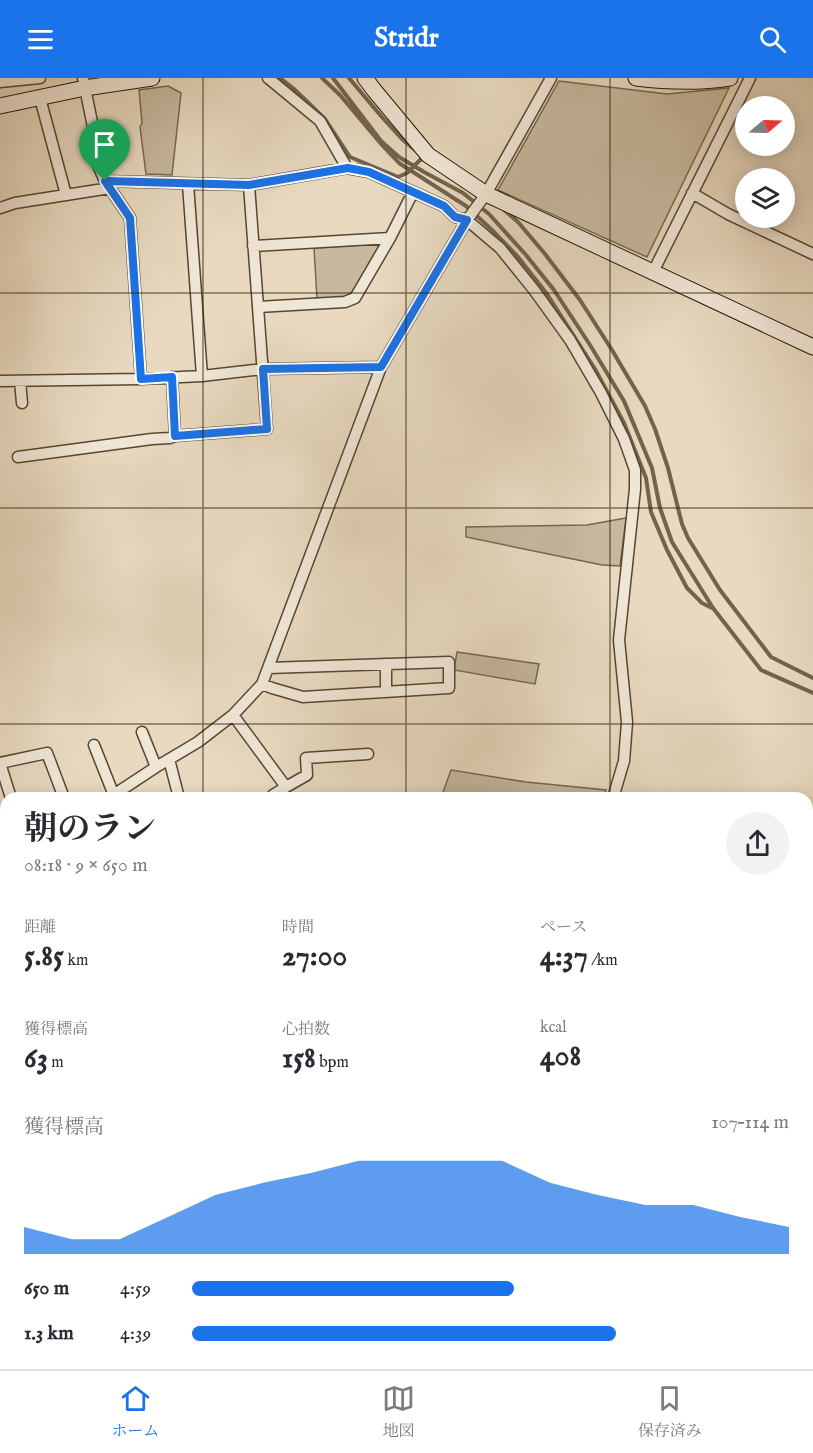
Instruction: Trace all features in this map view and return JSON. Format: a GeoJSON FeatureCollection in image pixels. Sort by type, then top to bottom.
{"type":"FeatureCollection","features":[{"type":"Feature","properties":{"kind":"street"},"geometry":{"type":"LineString","coordinates":[[0,82],[40,78]]}},
{"type":"Feature","properties":{"kind":"street"},"geometry":{"type":"LineString","coordinates":[[0,115],[84,83],[152,78]]}},
{"type":"Feature","properties":{"kind":"street"},"geometry":{"type":"LineString","coordinates":[[268,78],[320,121],[348,168]]}},
{"type":"Feature","properties":{"kind":"street"},"geometry":{"type":"LineString","coordinates":[[365,78],[428,155],[486,194],[813,347]]}},
{"type":"Feature","properties":{"kind":"street"},"geometry":{"type":"LineString","coordinates":[[120,792],[198,742],[233,715],[262,684],[381,367],[467,220],[486,194],[551,78]]}},
{"type":"Feature","properties":{"kind":"street"},"geometry":{"type":"LineString","coordinates":[[636,78],[708,81],[730,78]]}},
{"type":"Feature","properties":{"kind":"street"},"geometry":{"type":"LineString","coordinates":[[653,272],[750,78]]}},
{"type":"Feature","properties":{"kind":"street"},"geometry":{"type":"LineString","coordinates":[[84,83],[93,127],[96,161],[130,218],[141,379]]}},
{"type":"Feature","properties":{"kind":"street"},"geometry":{"type":"LineString","coordinates":[[0,106],[40,99]]}},
{"type":"Feature","properties":{"kind":"street"},"geometry":{"type":"LineString","coordinates":[[40,99],[66,195]]}},
{"type":"Feature","properties":{"kind":"street"},"geometry":{"type":"LineString","coordinates":[[0,207],[66,195],[108,184],[249,185],[348,168],[369,172],[444,206],[455,217],[467,220],[500,248],[570,340],[606,402],[624,439],[635,470],[619,640],[627,722],[624,761],[616,792]]}},
{"type":"Feature","properties":{"kind":"street"},"geometry":{"type":"LineString","coordinates":[[188,184],[202,376]]}},
{"type":"Feature","properties":{"kind":"street"},"geometry":{"type":"LineString","coordinates":[[18,457],[175,436],[267,429],[249,185]]}},
{"type":"Feature","properties":{"kind":"street"},"geometry":{"type":"LineString","coordinates":[[258,307],[345,302],[355,298],[390,238],[413,192]]}},
{"type":"Feature","properties":{"kind":"street"},"geometry":{"type":"LineString","coordinates":[[692,193],[728,214],[810,253],[813,240]]}},
{"type":"Feature","properties":{"kind":"street"},"geometry":{"type":"LineString","coordinates":[[253,246],[390,238]]}},
{"type":"Feature","properties":{"kind":"street"},"geometry":{"type":"LineString","coordinates":[[0,381],[141,379],[202,376],[263,369],[381,367]]}},
{"type":"Feature","properties":{"kind":"street"},"geometry":{"type":"LineString","coordinates":[[172,377],[175,436]]}},
{"type":"Feature","properties":{"kind":"street"},"geometry":{"type":"LineString","coordinates":[[20,381],[22,403]]}},
{"type":"Feature","properties":{"kind":"street"},"geometry":{"type":"LineString","coordinates":[[262,684],[303,697],[448,688],[449,662],[268,668]]}},
{"type":"Feature","properties":{"kind":"street"},"geometry":{"type":"LineString","coordinates":[[386,664],[387,692]]}},
{"type":"Feature","properties":{"kind":"street"},"geometry":{"type":"LineString","coordinates":[[233,715],[286,787]]}},
{"type":"Feature","properties":{"kind":"street"},"geometry":{"type":"LineString","coordinates":[[142,732],[156,767]]}},
{"type":"Feature","properties":{"kind":"street"},"geometry":{"type":"LineString","coordinates":[[94,745],[111,792]]}},
{"type":"Feature","properties":{"kind":"street"},"geometry":{"type":"LineString","coordinates":[[9,792],[0,763],[47,753],[62,792]]}},
{"type":"Feature","properties":{"kind":"street"},"geometry":{"type":"LineString","coordinates":[[278,792],[307,775],[306,758],[368,754]]}},
{"type":"Feature","properties":{"kind":"street"},"geometry":{"type":"LineString","coordinates":[[169,759],[177,792]]}},
{"type":"Feature","properties":{"kind":"shaded area"},"geometry":{"type":"Polygon","coordinates":[[[559,81],[667,94],[729,88],[647,257],[498,190],[559,81]]]}},
{"type":"Feature","properties":{"kind":"shaded area"},"geometry":{"type":"Polygon","coordinates":[[[168,86],[181,93],[172,175],[146,174],[140,127],[142,123],[139,90],[168,86]]]}},
{"type":"Feature","properties":{"kind":"shaded area"},"geometry":{"type":"Polygon","coordinates":[[[376,244],[379,247],[353,294],[317,299],[314,248],[376,244]]]}},
{"type":"Feature","properties":{"kind":"shaded area"},"geometry":{"type":"Polygon","coordinates":[[[626,518],[620,566],[602,565],[466,537],[466,527],[587,525],[626,518]]]}},
{"type":"Feature","properties":{"kind":"shaded area"},"geometry":{"type":"Polygon","coordinates":[[[457,652],[539,664],[535,684],[454,670],[457,652]]]}},
{"type":"Feature","properties":{"kind":"shaded area"},"geometry":{"type":"Polygon","coordinates":[[[451,770],[526,782],[606,790],[606,792],[443,792],[451,770]]]}},
{"type":"Feature","properties":{"kind":"waterway"},"geometry":{"type":"LineString","coordinates":[[280,78],[325,119],[350,157],[398,177],[407,173],[422,158]]}},
{"type":"Feature","properties":{"kind":"waterway"},"geometry":{"type":"LineString","coordinates":[[322,78],[340,95],[399,163],[466,206],[492,230],[518,257],[547,294],[595,369],[624,423],[646,478],[651,512],[667,550],[687,588],[702,603],[712,608]]}},
{"type":"Feature","properties":{"kind":"waterway"},"geometry":{"type":"LineString","coordinates":[[333,78],[381,141],[399,157],[463,193],[489,214],[554,290],[624,401],[652,468],[660,508],[672,542],[713,608],[761,670],[813,693]]}},
{"type":"Feature","properties":{"kind":"waterway"},"geometry":{"type":"LineString","coordinates":[[349,78],[402,139],[415,150]]}},
{"type":"Feature","properties":{"kind":"waterway"},"geometry":{"type":"LineString","coordinates":[[503,209],[518,222],[580,300],[645,406],[668,468],[682,524],[720,590],[771,657],[813,678]]}},
{"type":"Feature","properties":{"kind":"route"},"geometry":{"type":"LineString","coordinates":[[348,168],[369,172],[444,206],[455,217],[467,220],[381,367],[263,369],[267,429],[175,436],[172,377],[141,379],[130,218],[105,181],[249,185],[348,168]]}}]}
